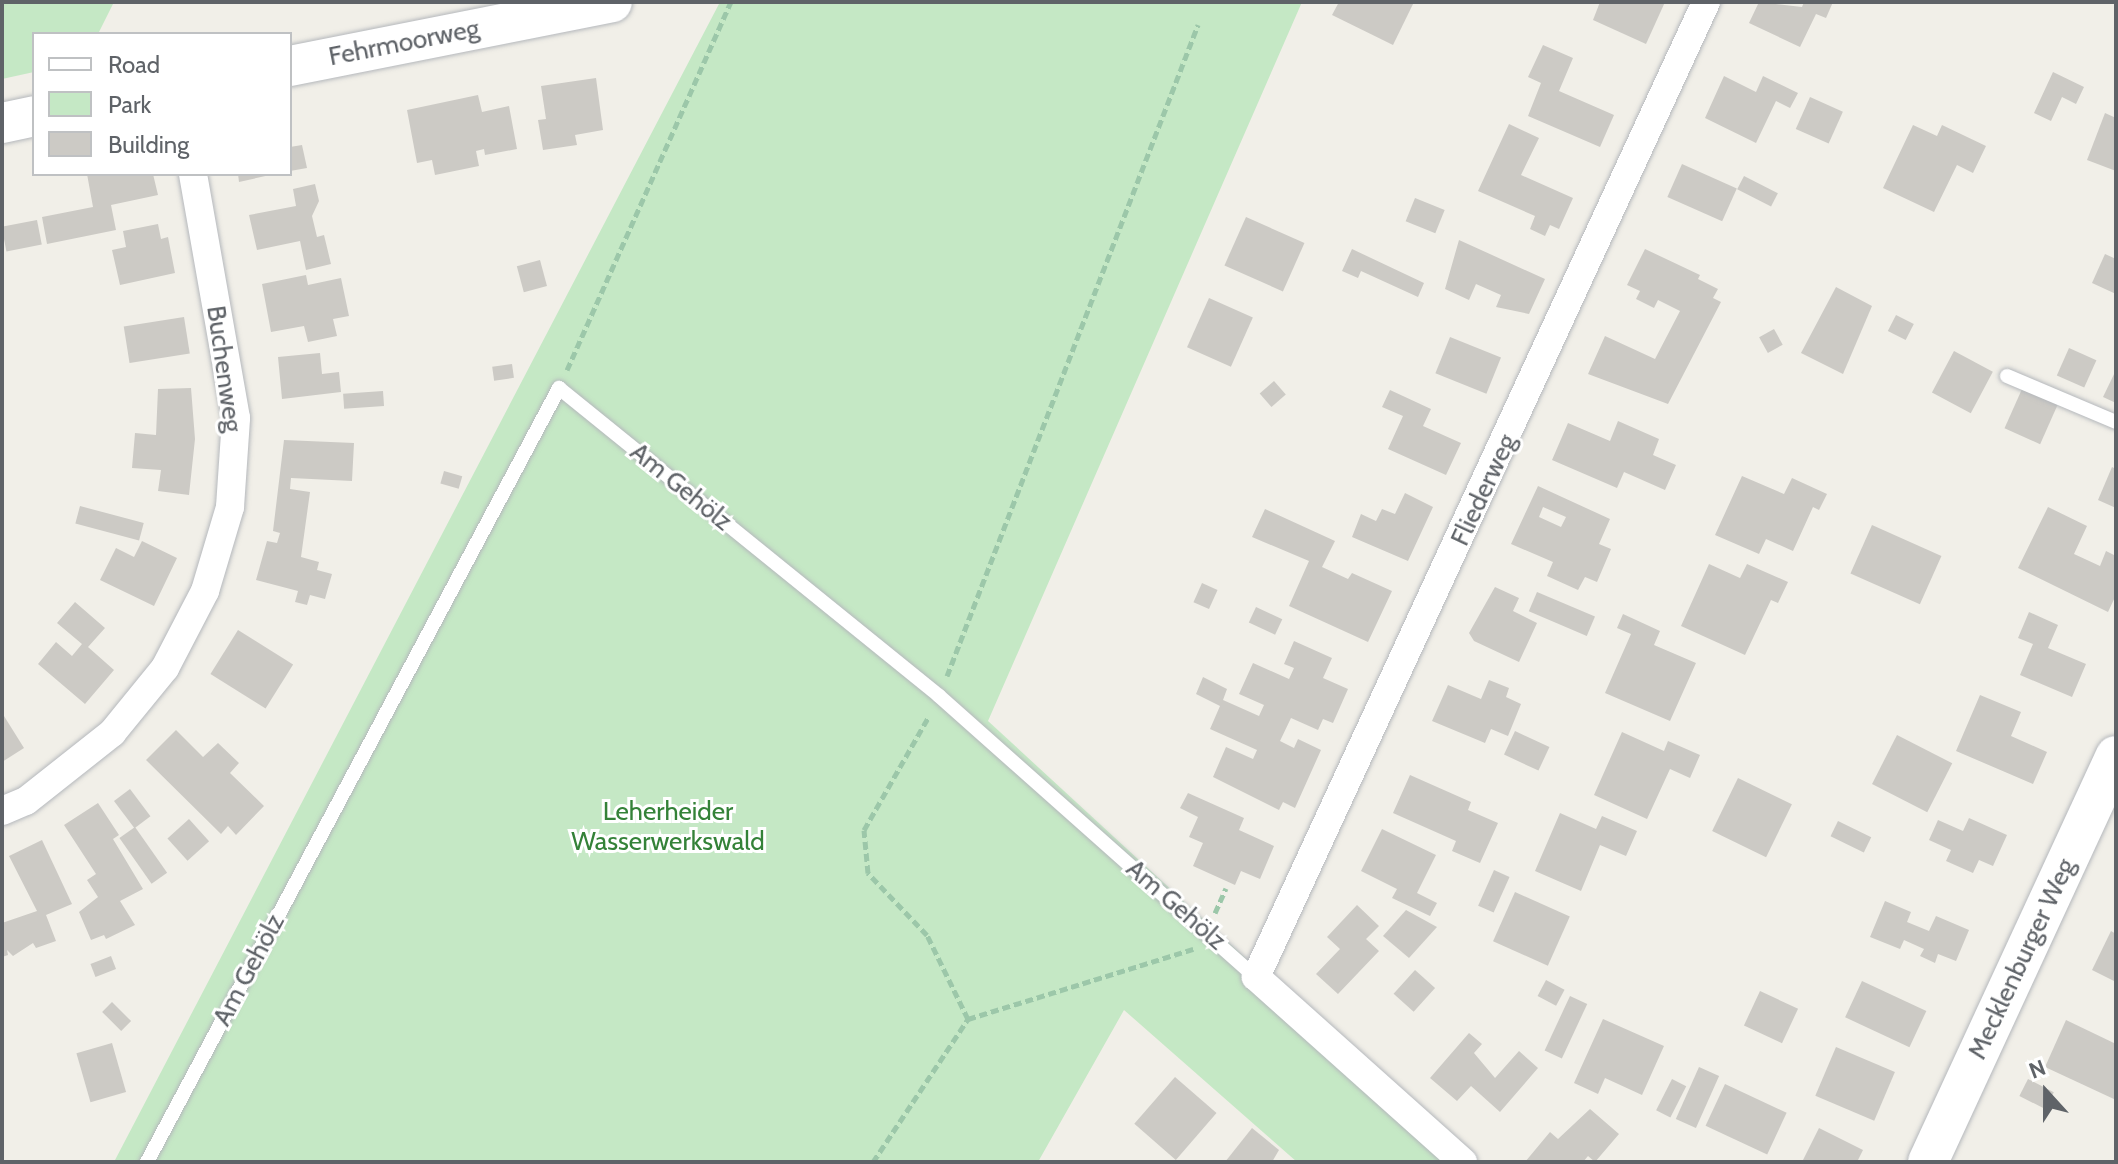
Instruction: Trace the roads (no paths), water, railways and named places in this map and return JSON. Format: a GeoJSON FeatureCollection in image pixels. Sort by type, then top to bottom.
{"type":"FeatureCollection","features":[{"type":"Feature","properties":{"kind":"street","name":"Fehrmoorweg"},"geometry":{"type":"LineString","coordinates":[[292,66],[612,2]]}},
{"type":"Feature","properties":{"kind":"street","name":"Fliederweg"},"geometry":{"type":"LineString","coordinates":[[1256,977],[1379,721],[1706,2]]}},
{"type":"Feature","properties":{"kind":"street"},"geometry":{"type":"LineString","coordinates":[[2,123],[32,116]]}},
{"type":"Feature","properties":{"kind":"street","name":"Buchenweg"},"geometry":{"type":"LineString","coordinates":[[2,811],[26,801],[112,733],[165,668],[205,591],[230,507],[236,418],[193,176]]}},
{"type":"Feature","properties":{"kind":"street","name":"Mecklenburger Weg"},"geometry":{"type":"LineString","coordinates":[[1928,1162],[2116,756]]}},
{"type":"Feature","properties":{"kind":"street","name":"Am Gehölz"},"geometry":{"type":"LineString","coordinates":[[1256,977],[1463,1162]]}},
{"type":"Feature","properties":{"kind":"lane"},"geometry":{"type":"LineString","coordinates":[[2007,376],[2116,422]]}},
{"type":"Feature","properties":{"kind":"lane","name":"Am Gehölz"},"geometry":{"type":"LineString","coordinates":[[147,1162],[559,388],[939,696],[1256,977]]}},
{"type":"Feature","properties":{"kind":"park label","name":"Leherheider Wasserwerkswald"},"geometry":{"type":"Point","coordinates":[668,827]}}]}
